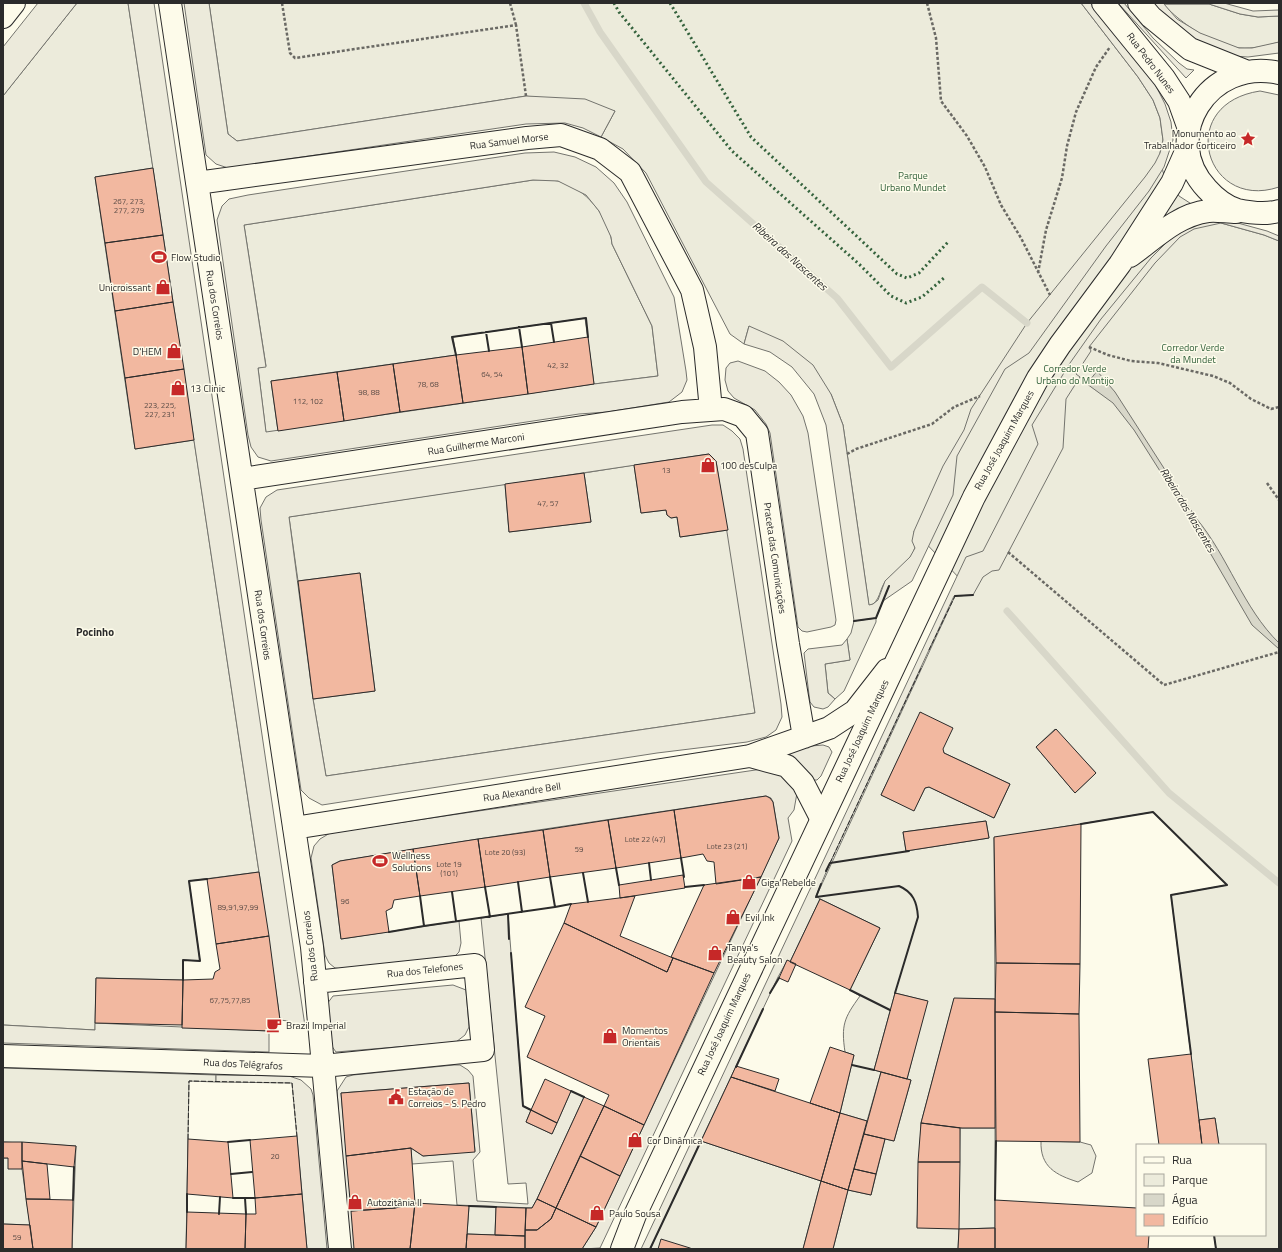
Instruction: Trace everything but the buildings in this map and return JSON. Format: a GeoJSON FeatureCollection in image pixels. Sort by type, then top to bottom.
{"type":"FeatureCollection","features":[{"type":"Feature","properties":{"kind":"street"},"geometry":{"type":"LineString","coordinates":[[3,18],[14,3]]}},
{"type":"Feature","properties":{"kind":"street","name":"Rua dos Correios"},"geometry":{"type":"LineString","coordinates":[[170,3],[312,947],[340,1249]]}},
{"type":"Feature","properties":{"kind":"street","name":"Rua Pedro Nunes"},"geometry":{"type":"LineString","coordinates":[[1103,3],[1164,78],[1179,101],[1189,138],[1192,166],[1205,188],[1214,197],[1231,208],[1252,213]]}},
{"type":"Feature","properties":{"kind":"street"},"geometry":{"type":"LineString","coordinates":[[1139,3],[1151,17],[1190,49],[1245,72],[1275,71]]}},
{"type":"Feature","properties":{"kind":"street","name":"Rua José Joaquim Marques"},"geometry":{"type":"LineString","coordinates":[[622,1249],[635,1215],[896,659],[974,497],[1038,378],[1060,345],[1120,264],[1172,183],[1189,138],[1196,109],[1209,92],[1226,79],[1245,72]]}},
{"type":"Feature","properties":{"kind":"street","name":"Rua Samuel Morse"},"geometry":{"type":"LineString","coordinates":[[197,183],[532,137],[560,135],[600,149],[630,172],[692,290],[705,348],[710,410]]}},
{"type":"Feature","properties":{"kind":"street","name":"Rua José Joaquim Marques"},"geometry":{"type":"LineString","coordinates":[[1120,264],[1176,222],[1192,215],[1209,211],[1252,213]]}},
{"type":"Feature","properties":{"kind":"street"},"geometry":{"type":"LineString","coordinates":[[1252,213],[1279,211]]}},
{"type":"Feature","properties":{"kind":"street"},"geometry":{"type":"LineString","coordinates":[[1252,213],[1279,224]]}},
{"type":"Feature","properties":{"kind":"street","name":"Praceta das Comunicações"},"geometry":{"type":"LineString","coordinates":[[710,410],[724,409],[743,416],[757,433],[788,644],[804,737]]}},
{"type":"Feature","properties":{"kind":"street","name":"Rua Guilherme Marconi"},"geometry":{"type":"LineString","coordinates":[[242,479],[682,412],[710,410]]}},
{"type":"Feature","properties":{"kind":"street","name":"Rua Alexandre Bell"},"geometry":{"type":"LineString","coordinates":[[294,828],[750,756],[829,728],[855,711],[896,659]]}},
{"type":"Feature","properties":{"kind":"street","name":"Rua Alexandre Bell"},"geometry":{"type":"LineString","coordinates":[[750,756],[787,766],[803,783],[821,818]]}},
{"type":"Feature","properties":{"kind":"street","name":"Rua dos Telefones"},"geometry":{"type":"LineString","coordinates":[[315,982],[475,965],[483,1050]]}},
{"type":"Feature","properties":{"kind":"street","name":"Rua dos Telégrafos"},"geometry":{"type":"LineString","coordinates":[[3,1056],[322,1066],[483,1050]]}},
{"type":"Feature","properties":{"kind":"street"},"geometry":{"type":"LineString","coordinates":[[627,1249],[635,1215]]}},
{"type":"Feature","properties":{"kind":"street","name":"Rua José Joaquim Marques"},"geometry":{"type":"LineString","coordinates":[[610,1249],[635,1215]]}},
{"type":"Feature","properties":{"kind":"path"},"geometry":{"type":"LineString","coordinates":[[282,3],[290,54],[295,58],[516,25]]}},
{"type":"Feature","properties":{"kind":"path"},"geometry":{"type":"LineString","coordinates":[[510,3],[516,25],[526,96]]}},
{"type":"Feature","properties":{"kind":"path"},"geometry":{"type":"LineString","coordinates":[[927,3],[936,38],[941,101],[954,121],[967,136],[985,168],[1001,205],[1021,238],[1050,295]]}},
{"type":"Feature","properties":{"kind":"path"},"geometry":{"type":"LineString","coordinates":[[1038,273],[1046,230],[1062,178],[1067,146],[1076,112],[1096,67],[1112,44]]}},
{"type":"Feature","properties":{"kind":"path"},"geometry":{"type":"LineString","coordinates":[[1089,347],[1108,355],[1126,360],[1158,363],[1213,376],[1230,383],[1251,399],[1270,409],[1279,407]]}},
{"type":"Feature","properties":{"kind":"path"},"geometry":{"type":"LineString","coordinates":[[847,454],[856,449],[932,424],[954,406],[980,396]]}},
{"type":"Feature","properties":{"kind":"path"},"geometry":{"type":"LineString","coordinates":[[1267,483],[1279,500]]}},
{"type":"Feature","properties":{"kind":"path"},"geometry":{"type":"LineString","coordinates":[[1008,552],[1164,685],[1279,652]]}},
{"type":"Feature","properties":{"kind":"green space"},"geometry":{"type":"Polygon","coordinates":[[[77,3],[128,3],[153,168],[95,177],[135,449],[194,440],[259,872],[189,881],[200,961],[183,960],[183,980],[96,978],[95,1030],[3,1025],[3,96],[77,3]]]}},
{"type":"Feature","properties":{"kind":"green space","name":"Corredor Verde Urbano do Montijo"},"geometry":{"type":"Polygon","coordinates":[[[209,3],[1081,3],[1138,77],[1153,100],[1160,118],[1163,140],[1160,153],[1163,172],[1179,196],[1221,223],[1264,235],[1279,241],[1279,1249],[1216,1249],[1214,1236],[1266,1236],[1266,1144],[1219,1144],[1215,1118],[1199,1120],[1171,895],[1227,885],[1153,812],[994,838],[995,999],[954,999],[921,1123],[917,1227],[958,1228],[960,1128],[995,1128],[995,1228],[959,1229],[958,1249],[833,1249],[848,1190],[871,1195],[885,1139],[894,1141],[911,1080],[907,1079],[927,1001],[895,993],[874,1070],[881,1072],[867,1121],[840,1113],[854,1055],[845,1052],[843,1035],[845,1022],[850,1010],[860,996],[850,990],[880,928],[816,897],[955,596],[973,595],[964,583],[914,531],[915,547],[910,557],[903,566],[886,581],[876,601],[869,606],[843,425],[831,394],[749,326],[744,344],[730,334],[646,173],[623,149],[601,137],[615,111],[526,96],[237,141],[228,134],[209,3]],[[921,712],[881,795],[914,810],[925,788],[929,787],[994,818],[1010,784],[944,753],[921,712]],[[1055,729],[1036,747],[1075,793],[1096,773],[1055,729]],[[986,821],[903,832],[906,851],[989,838],[986,821]]]}},
{"type":"Feature","properties":{"kind":"green space"},"geometry":{"type":"Polygon","coordinates":[[[1163,4],[1209,4],[1240,14],[1258,17],[1279,16],[1279,42],[1260,47],[1245,48],[1219,43],[1188,26],[1163,4]]]}},
{"type":"Feature","properties":{"kind":"green space"},"geometry":{"type":"Polygon","coordinates":[[[1260,91],[1279,95],[1279,187],[1253,191],[1233,184],[1218,171],[1210,153],[1209,134],[1216,115],[1233,100],[1260,91]]]}},
{"type":"Feature","properties":{"kind":"green space"},"geometry":{"type":"Polygon","coordinates":[[[533,180],[555,180],[568,184],[586,197],[601,214],[607,224],[612,244],[652,326],[658,376],[594,384],[585,318],[453,337],[456,355],[271,381],[278,431],[266,433],[258,368],[266,366],[244,225],[533,180]]]}},
{"type":"Feature","properties":{"kind":"green space"},"geometry":{"type":"Polygon","coordinates":[[[634,465],[641,513],[666,510],[667,515],[671,518],[677,517],[680,537],[728,530],[755,713],[326,776],[313,699],[375,691],[360,573],[298,581],[289,517],[505,484],[509,532],[591,522],[584,473],[634,465]]]}},
{"type":"Feature","properties":{"kind":"green space"},"geometry":{"type":"Polygon","coordinates":[[[876,618],[876,622],[844,691],[835,699],[828,693],[825,664],[850,660],[847,639],[851,633],[854,621],[876,618]]]}},
{"type":"Feature","properties":{"kind":"green space"},"geometry":{"type":"Polygon","coordinates":[[[3,1068],[216,1075],[216,1082],[189,1081],[186,1249],[72,1249],[76,1146],[3,1142],[3,1068]]]}},
{"type":"Feature","properties":{"kind":"green space"},"geometry":{"type":"Polygon","coordinates":[[[701,1141],[821,1181],[803,1249],[650,1249],[701,1141]]]}},
{"type":"Feature","properties":{"kind":"green space"},"geometry":{"type":"Polygon","coordinates":[[[1041,1141],[1080,1142],[1091,1145],[1096,1156],[1092,1173],[1078,1182],[1056,1173],[1046,1164],[1041,1150],[1041,1141]]]}},
{"type":"Feature","properties":{"kind":"green space"},"geometry":{"type":"Polygon","coordinates":[[[3,1158],[8,1158],[22,1169],[30,1225],[3,1224],[3,1158]]]}},
{"type":"Feature","properties":{"kind":"green space"},"geometry":{"type":"Polygon","coordinates":[[[469,1206],[496,1207],[495,1235],[467,1234],[469,1206]]]}},
{"type":"Feature","properties":{"kind":"shaded area"},"geometry":{"type":"Polygon","coordinates":[[[38,3],[77,3],[3,96],[3,47],[38,3]]]}},
{"type":"Feature","properties":{"kind":"shaded area"},"geometry":{"type":"Polygon","coordinates":[[[128,3],[154,3],[305,1026],[288,1029],[288,1021],[280,1020],[128,3]]]}},
{"type":"Feature","properties":{"kind":"shaded area"},"geometry":{"type":"Polygon","coordinates":[[[184,3],[209,3],[228,134],[237,141],[526,96],[585,99],[615,111],[601,137],[583,128],[565,123],[526,124],[228,168],[216,164],[206,155],[184,3]]]}},
{"type":"Feature","properties":{"kind":"shaded area"},"geometry":{"type":"Polygon","coordinates":[[[1081,3],[1091,3],[1155,84],[1165,104],[1171,122],[1173,140],[1164,167],[1149,191],[1106,246],[1029,353],[1005,369],[957,456],[953,495],[912,581],[883,601],[876,618],[854,621],[826,425],[814,394],[792,367],[770,352],[744,344],[749,326],[783,341],[813,365],[831,394],[843,425],[869,605],[873,604],[878,600],[885,581],[910,557],[915,548],[912,541],[914,531],[943,466],[964,430],[971,409],[1027,323],[1145,177],[1160,153],[1163,140],[1160,118],[1153,100],[1138,77],[1081,3]]]}},
{"type":"Feature","properties":{"kind":"shaded area"},"geometry":{"type":"Polygon","coordinates":[[[1118,3],[1124,3],[1153,38],[1179,63],[1187,69],[1194,70],[1186,78],[1118,3]]]}},
{"type":"Feature","properties":{"kind":"shaded area"},"geometry":{"type":"Polygon","coordinates":[[[1153,3],[1224,3],[1253,11],[1279,10],[1279,16],[1258,17],[1240,14],[1209,4],[1164,4],[1177,19],[1200,33],[1239,48],[1252,48],[1279,42],[1279,53],[1248,57],[1233,56],[1210,48],[1174,28],[1153,3]]]}},
{"type":"Feature","properties":{"kind":"shaded area"},"geometry":{"type":"Polygon","coordinates":[[[554,152],[575,157],[596,167],[614,183],[627,202],[674,297],[687,380],[682,392],[669,402],[607,412],[579,414],[271,461],[258,457],[251,447],[248,435],[217,220],[222,206],[229,199],[248,195],[525,153],[554,152]],[[533,180],[244,225],[266,367],[258,368],[266,432],[658,376],[652,326],[612,244],[611,237],[599,211],[586,195],[558,181],[533,180]]]}},
{"type":"Feature","properties":{"kind":"shaded area"},"geometry":{"type":"Polygon","coordinates":[[[1223,219],[1267,231],[1279,236],[1279,241],[1264,235],[1221,223],[1194,229],[1180,237],[1155,263],[1089,347],[1091,351],[1076,374],[1080,377],[1066,399],[1063,448],[999,570],[992,571],[983,577],[973,595],[954,596],[830,863],[816,896],[820,899],[790,962],[787,961],[778,977],[650,1249],[641,1249],[966,557],[983,551],[1038,444],[1032,425],[1070,363],[1101,319],[1151,258],[1182,229],[1197,223],[1223,219]]]}},
{"type":"Feature","properties":{"kind":"shaded area"},"geometry":{"type":"Polygon","coordinates":[[[738,361],[765,371],[779,382],[791,395],[803,416],[808,433],[836,620],[835,625],[831,627],[807,632],[802,631],[798,627],[770,433],[766,424],[755,410],[734,398],[728,391],[725,380],[726,368],[730,363],[738,361]]]}},
{"type":"Feature","properties":{"kind":"shaded area"},"geometry":{"type":"Polygon","coordinates":[[[712,425],[723,425],[740,439],[743,449],[781,704],[782,717],[776,730],[766,737],[747,742],[657,753],[322,805],[309,798],[301,790],[261,520],[260,508],[266,497],[277,490],[712,425]],[[709,454],[289,517],[313,699],[326,776],[755,713],[716,461],[709,454]]]}},
{"type":"Feature","properties":{"kind":"shaded area"},"geometry":{"type":"Polygon","coordinates":[[[847,639],[850,660],[825,664],[828,693],[835,699],[828,707],[823,709],[814,707],[810,702],[804,653],[808,649],[842,645],[847,639]]]}},
{"type":"Feature","properties":{"kind":"shaded area"},"geometry":{"type":"Polygon","coordinates":[[[823,745],[829,747],[832,752],[821,776],[817,780],[811,780],[785,758],[787,748],[823,745]]]}},
{"type":"Feature","properties":{"kind":"shaded area"},"geometry":{"type":"Polygon","coordinates":[[[769,768],[782,771],[797,793],[794,810],[788,818],[792,841],[600,1248],[582,1249],[596,1227],[779,838],[771,798],[766,796],[478,839],[340,861],[332,865],[341,939],[459,921],[461,943],[459,952],[453,958],[342,969],[335,968],[329,963],[325,955],[311,858],[314,846],[320,839],[330,833],[769,768]]]}},
{"type":"Feature","properties":{"kind":"shaded area"},"geometry":{"type":"Polygon","coordinates":[[[508,914],[523,1106],[531,1110],[526,1122],[552,1134],[571,1091],[584,1097],[537,1199],[532,1208],[457,1205],[453,1161],[412,1164],[411,1148],[423,1156],[475,1151],[469,1083],[341,1093],[355,1249],[349,1249],[337,1091],[346,1077],[353,1075],[454,1065],[460,1065],[468,1070],[473,1076],[480,1152],[473,1160],[477,1201],[528,1204],[526,1183],[508,1184],[481,918],[508,914]]]}},
{"type":"Feature","properties":{"kind":"shaded area"},"geometry":{"type":"Polygon","coordinates":[[[453,985],[466,990],[469,1027],[465,1035],[456,1042],[336,1052],[331,1045],[327,1004],[333,996],[453,985]]]}},
{"type":"Feature","properties":{"kind":"shaded area"},"geometry":{"type":"Polygon","coordinates":[[[95,1023],[269,1031],[269,1052],[3,1043],[3,1025],[95,1030],[95,1023]]]}},
{"type":"Feature","properties":{"kind":"shaded area"},"geometry":{"type":"Polygon","coordinates":[[[216,1075],[289,1076],[301,1080],[311,1089],[313,1095],[327,1249],[307,1249],[292,1083],[216,1082],[216,1075]]]}},
{"type":"Feature","properties":{"kind":"water"},"geometry":{"type":"Polygon","coordinates":[[[1097,371],[1115,392],[1207,533],[1255,614],[1279,643],[1279,649],[1252,625],[1191,520],[1134,430],[1113,403],[1087,384],[1097,371]]]}},
{"type":"Feature","properties":{"kind":"waterway","name":"Ribeira das Nascentes"},"geometry":{"type":"LineString","coordinates":[[584,3],[600,32],[706,182],[837,298],[891,367],[982,287],[1027,323]]}},
{"type":"Feature","properties":{"kind":"waterway"},"geometry":{"type":"LineString","coordinates":[[1007,611],[1169,793],[1279,883]]}},
{"type":"Feature","properties":{"kind":"hedge"},"geometry":{"type":"LineString","coordinates":[[614,3],[619,12],[732,151],[859,264],[891,296],[906,303],[922,297],[945,277]]}},
{"type":"Feature","properties":{"kind":"hedge"},"geometry":{"type":"LineString","coordinates":[[670,3],[751,137],[897,274],[907,278],[919,273],[949,241]]}},
{"type":"Feature","properties":{"kind":"fence"},"geometry":{"type":"LineString","coordinates":[[929,650],[955,596]]}},
{"type":"Feature","properties":{"kind":"fence"},"geometry":{"type":"LineString","coordinates":[[830,863],[922,666]]}},
{"type":"Feature","properties":{"kind":"fence"},"geometry":{"type":"LineString","coordinates":[[188,1139],[189,1081],[292,1083],[297,1136]]}},
{"type":"Feature","properties":{"kind":"wall"},"geometry":{"type":"LineString","coordinates":[[456,355],[452,337],[586,318],[588,337]]}},
{"type":"Feature","properties":{"kind":"wall"},"geometry":{"type":"LineString","coordinates":[[551,323],[554,342]]}},
{"type":"Feature","properties":{"kind":"wall"},"geometry":{"type":"LineString","coordinates":[[519,327],[522,347]]}},
{"type":"Feature","properties":{"kind":"wall"},"geometry":{"type":"LineString","coordinates":[[486,332],[489,351]]}},
{"type":"Feature","properties":{"kind":"wall"},"geometry":{"type":"LineString","coordinates":[[854,621],[876,618],[889,586]]}},
{"type":"Feature","properties":{"kind":"wall"},"geometry":{"type":"LineString","coordinates":[[955,596],[973,595]]}},
{"type":"Feature","properties":{"kind":"wall"},"geometry":{"type":"LineString","coordinates":[[1081,824],[1153,812],[1227,885],[1171,895],[1191,1054]]}},
{"type":"Feature","properties":{"kind":"wall"},"geometry":{"type":"LineString","coordinates":[[826,871],[830,863],[909,851]]}},
{"type":"Feature","properties":{"kind":"wall"},"geometry":{"type":"LineString","coordinates":[[681,858],[684,877]]}},
{"type":"Feature","properties":{"kind":"wall"},"geometry":{"type":"LineString","coordinates":[[649,863],[651,880]]}},
{"type":"Feature","properties":{"kind":"wall"},"geometry":{"type":"LineString","coordinates":[[616,868],[619,885]]}},
{"type":"Feature","properties":{"kind":"wall"},"geometry":{"type":"LineString","coordinates":[[583,873],[588,902]]}},
{"type":"Feature","properties":{"kind":"wall"},"geometry":{"type":"LineString","coordinates":[[420,896],[424,926],[555,907],[550,877]]}},
{"type":"Feature","properties":{"kind":"wall"},"geometry":{"type":"LineString","coordinates":[[183,980],[183,960],[200,961],[189,881],[207,879]]}},
{"type":"Feature","properties":{"kind":"wall"},"geometry":{"type":"LineString","coordinates":[[518,882],[522,912]]}},
{"type":"Feature","properties":{"kind":"wall"},"geometry":{"type":"LineString","coordinates":[[816,897],[821,884]]}},
{"type":"Feature","properties":{"kind":"wall"},"geometry":{"type":"LineString","coordinates":[[685,887],[704,885]]}},
{"type":"Feature","properties":{"kind":"wall"},"geometry":{"type":"LineString","coordinates":[[816,897],[899,886],[911,894],[917,907],[918,917],[895,993]]}},
{"type":"Feature","properties":{"kind":"wall"},"geometry":{"type":"LineString","coordinates":[[485,887],[490,917]]}},
{"type":"Feature","properties":{"kind":"wall"},"geometry":{"type":"LineString","coordinates":[[452,892],[456,921]]}},
{"type":"Feature","properties":{"kind":"wall"},"geometry":{"type":"LineString","coordinates":[[555,907],[571,904]]}},
{"type":"Feature","properties":{"kind":"wall"},"geometry":{"type":"LineString","coordinates":[[508,914],[509,939]]}},
{"type":"Feature","properties":{"kind":"wall"},"geometry":{"type":"LineString","coordinates":[[389,932],[424,926]]}},
{"type":"Feature","properties":{"kind":"wall"},"geometry":{"type":"LineString","coordinates":[[511,953],[523,1106],[531,1110]]}},
{"type":"Feature","properties":{"kind":"wall"},"geometry":{"type":"LineString","coordinates":[[770,993],[779,978]]}},
{"type":"Feature","properties":{"kind":"wall"},"geometry":{"type":"LineString","coordinates":[[850,990],[890,1010]]}},
{"type":"Feature","properties":{"kind":"wall"},"geometry":{"type":"LineString","coordinates":[[736,1067],[763,1009]]}},
{"type":"Feature","properties":{"kind":"wall"},"geometry":{"type":"LineString","coordinates":[[852,1065],[874,1070]]}},
{"type":"Feature","properties":{"kind":"wall"},"geometry":{"type":"LineString","coordinates":[[571,1091],[584,1097]]}},
{"type":"Feature","properties":{"kind":"wall"},"geometry":{"type":"LineString","coordinates":[[228,1142],[250,1140]]}},
{"type":"Feature","properties":{"kind":"wall"},"geometry":{"type":"LineString","coordinates":[[650,1249],[701,1141]]}},
{"type":"Feature","properties":{"kind":"wall"},"geometry":{"type":"LineString","coordinates":[[995,1200],[996,1141]]}},
{"type":"Feature","properties":{"kind":"wall"},"geometry":{"type":"LineString","coordinates":[[73,1200],[74,1167]]}},
{"type":"Feature","properties":{"kind":"wall"},"geometry":{"type":"LineString","coordinates":[[231,1174],[252,1172]]}},
{"type":"Feature","properties":{"kind":"wall"},"geometry":{"type":"LineString","coordinates":[[187,1194],[187,1212]]}},
{"type":"Feature","properties":{"kind":"wall"},"geometry":{"type":"LineString","coordinates":[[219,1214],[220,1197]]}},
{"type":"Feature","properties":{"kind":"wall"},"geometry":{"type":"LineString","coordinates":[[233,1198],[255,1198]]}},
{"type":"Feature","properties":{"kind":"wall"},"geometry":{"type":"LineString","coordinates":[[245,1198],[246,1214]]}},
{"type":"Feature","properties":{"kind":"wall"},"geometry":{"type":"LineString","coordinates":[[469,1206],[496,1207]]}},
{"type":"Feature","properties":{"kind":"wall"},"geometry":{"type":"LineString","coordinates":[[1214,1236],[1216,1249]]}},
{"type":"Feature","properties":{"kind":"place","name":"Monumento ao Trabalhador Corticeiro"},"geometry":{"type":"Point","coordinates":[1248,139]}},
{"type":"Feature","properties":{"kind":"place","name":"Flow Studio"},"geometry":{"type":"Point","coordinates":[159,257]}},
{"type":"Feature","properties":{"kind":"place","name":"Unicroissant"},"geometry":{"type":"Point","coordinates":[163,287]}},
{"type":"Feature","properties":{"kind":"place","name":"D'HEM"},"geometry":{"type":"Point","coordinates":[174,351]}},
{"type":"Feature","properties":{"kind":"place","name":"13 Clinic"},"geometry":{"type":"Point","coordinates":[178,388]}},
{"type":"Feature","properties":{"kind":"place","name":"100 desCulpa"},"geometry":{"type":"Point","coordinates":[708,465]}},
{"type":"Feature","properties":{"kind":"place","name":"Wellness Solutions"},"geometry":{"type":"Point","coordinates":[380,861]}},
{"type":"Feature","properties":{"kind":"place","name":"Giga Rebelde"},"geometry":{"type":"Point","coordinates":[749,882]}},
{"type":"Feature","properties":{"kind":"place","name":"Evil Ink"},"geometry":{"type":"Point","coordinates":[733,917]}},
{"type":"Feature","properties":{"kind":"place","name":"Tanya's Beauty Salon"},"geometry":{"type":"Point","coordinates":[715,953]}},
{"type":"Feature","properties":{"kind":"place","name":"Brazil Imperial"},"geometry":{"type":"Point","coordinates":[274,1025]}},
{"type":"Feature","properties":{"kind":"place","name":"Momentos Orientais"},"geometry":{"type":"Point","coordinates":[610,1036]}},
{"type":"Feature","properties":{"kind":"place","name":"Estação de Correios - S. Pedro"},"geometry":{"type":"Point","coordinates":[396,1097]}},
{"type":"Feature","properties":{"kind":"place","name":"Cor Dinâmica"},"geometry":{"type":"Point","coordinates":[635,1140]}},
{"type":"Feature","properties":{"kind":"place","name":"Autozitânia II"},"geometry":{"type":"Point","coordinates":[355,1202]}},
{"type":"Feature","properties":{"kind":"place","name":"Paulo Sousa"},"geometry":{"type":"Point","coordinates":[597,1213]}},
{"type":"Feature","properties":{"kind":"district","name":"Pocinho"},"geometry":{"type":"Point","coordinates":[95,632]}},
{"type":"Feature","properties":{"kind":"park label","name":"Parque Urbano Mundet"},"geometry":{"type":"Point","coordinates":[913,180]}},
{"type":"Feature","properties":{"kind":"park label","name":"Corredor Verde da Mundet"},"geometry":{"type":"Point","coordinates":[1193,352]}}]}
